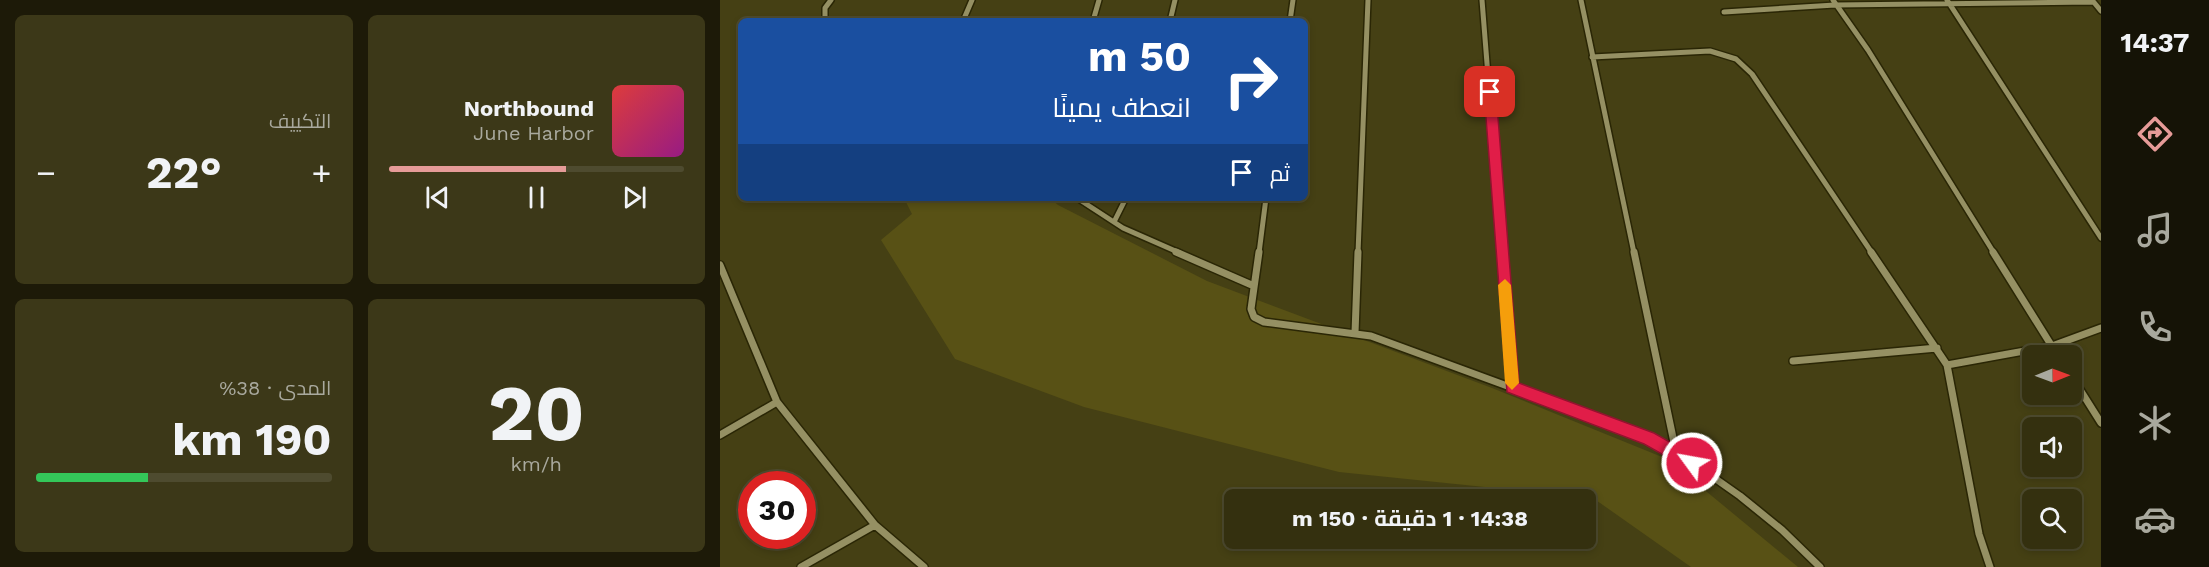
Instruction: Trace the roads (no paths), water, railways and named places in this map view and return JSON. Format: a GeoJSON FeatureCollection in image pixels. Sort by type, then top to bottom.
{"type":"FeatureCollection","features":[{"type":"Feature","properties":{"kind":"street"},"geometry":{"type":"LineString","coordinates":[[825,18],[825,8],[831,0]]}},
{"type":"Feature","properties":{"kind":"street"},"geometry":{"type":"LineString","coordinates":[[964,18],[972,0]]}},
{"type":"Feature","properties":{"kind":"street"},"geometry":{"type":"LineString","coordinates":[[1094,18],[1099,0]]}},
{"type":"Feature","properties":{"kind":"street"},"geometry":{"type":"LineString","coordinates":[[1171,18],[1175,0]]}},
{"type":"Feature","properties":{"kind":"street"},"geometry":{"type":"LineString","coordinates":[[1290,18],[1293,0]]}},
{"type":"Feature","properties":{"kind":"street"},"geometry":{"type":"LineString","coordinates":[[1355,333],[1368,0]]}},
{"type":"Feature","properties":{"kind":"street"},"geometry":{"type":"LineString","coordinates":[[1482,0],[1512,387]]}},
{"type":"Feature","properties":{"kind":"street"},"geometry":{"type":"LineString","coordinates":[[1581,0],[1676,453]]}},
{"type":"Feature","properties":{"kind":"street"},"geometry":{"type":"LineString","coordinates":[[1724,12],[1834,2],[2092,1],[2101,11]]}},
{"type":"Feature","properties":{"kind":"street"},"geometry":{"type":"LineString","coordinates":[[1834,2],[1868,50],[2051,345]]}},
{"type":"Feature","properties":{"kind":"street"},"geometry":{"type":"LineString","coordinates":[[1949,3],[2101,238]]}},
{"type":"Feature","properties":{"kind":"street"},"geometry":{"type":"LineString","coordinates":[[1592,57],[1710,51],[1736,59],[1752,74],[1947,365],[1979,534],[1990,567]]}},
{"type":"Feature","properties":{"kind":"street"},"geometry":{"type":"LineString","coordinates":[[1082,201],[1114,222],[1254,286]]}},
{"type":"Feature","properties":{"kind":"street"},"geometry":{"type":"LineString","coordinates":[[1114,222],[1124,201]]}},
{"type":"Feature","properties":{"kind":"street"},"geometry":{"type":"LineString","coordinates":[[1266,201],[1251,309],[1254,317],[1264,322],[1355,333],[1403,347],[1649,438],[1676,453],[1759,510],[1821,567]]}},
{"type":"Feature","properties":{"kind":"street"},"geometry":{"type":"LineString","coordinates":[[720,266],[777,402],[875,525],[924,567]]}},
{"type":"Feature","properties":{"kind":"street"},"geometry":{"type":"LineString","coordinates":[[2055,345],[2101,328]]}},
{"type":"Feature","properties":{"kind":"street"},"geometry":{"type":"LineString","coordinates":[[1793,361],[1937,348]]}},
{"type":"Feature","properties":{"kind":"street"},"geometry":{"type":"LineString","coordinates":[[1947,365],[2022,351]]}},
{"type":"Feature","properties":{"kind":"street"},"geometry":{"type":"LineString","coordinates":[[2082,393],[2101,423]]}},
{"type":"Feature","properties":{"kind":"street"},"geometry":{"type":"LineString","coordinates":[[720,435],[777,402]]}},
{"type":"Feature","properties":{"kind":"street"},"geometry":{"type":"LineString","coordinates":[[801,567],[875,525]]}}]}
